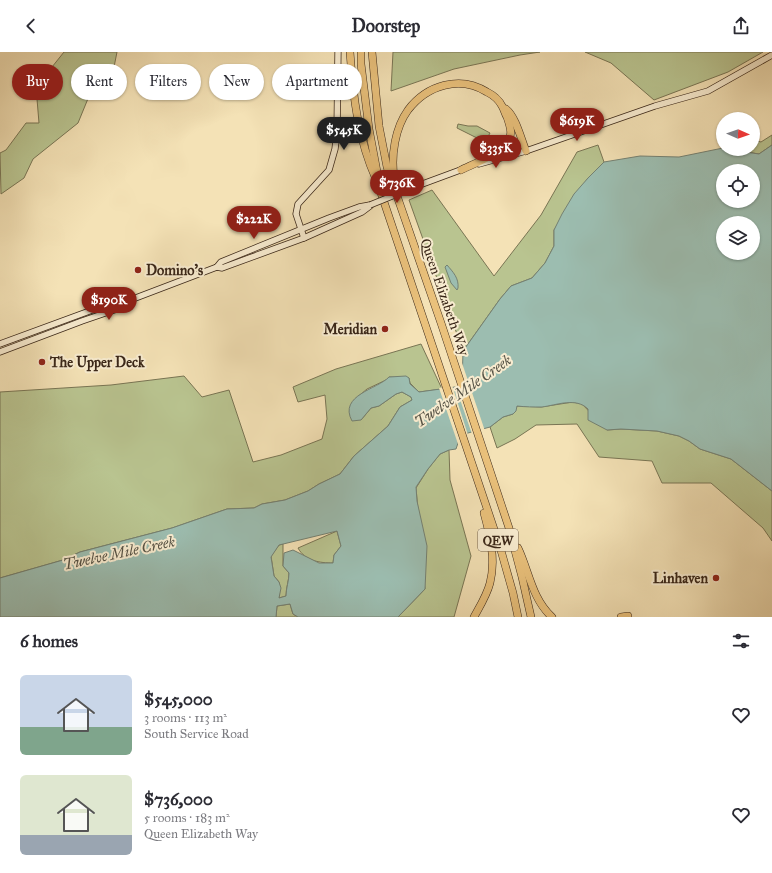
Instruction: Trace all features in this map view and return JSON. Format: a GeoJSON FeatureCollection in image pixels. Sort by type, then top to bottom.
{"type":"FeatureCollection","features":[{"type":"Feature","properties":{"kind":"highway"},"geometry":{"type":"LineString","coordinates":[[350,52],[354,101],[360,130],[367,159],[381,193]]}},
{"type":"Feature","properties":{"kind":"highway","name":"Queen Elizabeth Way"},"geometry":{"type":"LineString","coordinates":[[361,52],[361,64],[369,129],[381,193],[500,547],[513,592],[518,617]]}},
{"type":"Feature","properties":{"kind":"highway","name":"Queen Elizabeth Way"},"geometry":{"type":"LineString","coordinates":[[373,52],[372,62],[379,126],[387,166],[509,528],[531,617]]}},
{"type":"Feature","properties":{"kind":"highway"},"geometry":{"type":"LineString","coordinates":[[397,199],[392,162],[397,136],[403,118],[417,100],[440,86],[464,83],[480,87],[494,96],[502,106],[509,111],[516,124],[526,151]]}},
{"type":"Feature","properties":{"kind":"highway"},"geometry":{"type":"LineString","coordinates":[[461,170],[502,150],[508,144],[511,136],[511,128],[502,106]]}},
{"type":"Feature","properties":{"kind":"highway"},"geometry":{"type":"LineString","coordinates":[[472,464],[492,550],[492,572],[490,584],[474,617]]}},
{"type":"Feature","properties":{"kind":"highway"},"geometry":{"type":"LineString","coordinates":[[509,528],[522,556],[538,599],[545,610],[552,617]]}},
{"type":"Feature","properties":{"kind":"highway"},"geometry":{"type":"LineString","coordinates":[[621,617],[629,616]]}},
{"type":"Feature","properties":{"kind":"main road"},"geometry":{"type":"LineString","coordinates":[[304,238],[296,214],[298,204],[329,170],[333,160],[337,132],[338,52]]}},
{"type":"Feature","properties":{"kind":"main road"},"geometry":{"type":"LineString","coordinates":[[0,344],[95,309],[117,302],[125,302],[217,267],[222,262],[359,207],[370,205],[461,170],[526,151],[648,108],[708,91],[772,55]]}},
{"type":"Feature","properties":{"kind":"main road"},"geometry":{"type":"LineString","coordinates":[[217,267],[222,268],[304,238],[362,212],[370,205]]}},
{"type":"Feature","properties":{"kind":"main road"},"geometry":{"type":"LineString","coordinates":[[0,352],[120,308],[125,302]]}},
{"type":"Feature","properties":{"kind":"green space"},"geometry":{"type":"Polygon","coordinates":[[[64,52],[117,52],[115,64],[71,64],[71,100],[87,100],[78,123],[33,159],[24,178],[1,194],[0,153],[6,150],[26,123],[39,123],[37,100],[63,100],[63,64],[54,64],[64,52]]]}},
{"type":"Feature","properties":{"kind":"green space"},"geometry":{"type":"Polygon","coordinates":[[[393,52],[540,52],[454,69],[391,91],[393,52]]]}},
{"type":"Feature","properties":{"kind":"green space"},"geometry":{"type":"Polygon","coordinates":[[[585,52],[763,52],[728,72],[654,100],[611,63],[585,52]]]}},
{"type":"Feature","properties":{"kind":"green space"},"geometry":{"type":"Polygon","coordinates":[[[458,124],[477,126],[490,133],[485,142],[457,128],[458,124]]]}},
{"type":"Feature","properties":{"kind":"green space"},"geometry":{"type":"Polygon","coordinates":[[[772,135],[772,145],[760,153],[761,142],[772,135]]]}},
{"type":"Feature","properties":{"kind":"green space"},"geometry":{"type":"Polygon","coordinates":[[[598,145],[604,162],[588,178],[554,230],[554,246],[545,263],[532,278],[511,286],[463,351],[409,200],[432,190],[494,276],[541,215],[577,152],[598,145]]]}},
{"type":"Feature","properties":{"kind":"green space"},"geometry":{"type":"Polygon","coordinates":[[[421,344],[442,389],[419,392],[410,383],[409,378],[389,377],[367,389],[354,400],[361,420],[371,408],[379,406],[396,394],[402,392],[411,397],[412,400],[400,407],[388,426],[354,456],[340,474],[308,491],[285,500],[262,504],[254,508],[227,509],[172,528],[80,552],[63,560],[0,578],[0,392],[111,385],[184,376],[202,397],[229,390],[253,462],[281,455],[322,439],[327,419],[325,395],[298,402],[293,387],[336,369],[421,344]]]}},
{"type":"Feature","properties":{"kind":"green space"},"geometry":{"type":"Polygon","coordinates":[[[573,402],[582,404],[607,430],[621,429],[657,431],[679,436],[700,449],[731,459],[772,491],[772,541],[763,528],[711,483],[662,483],[652,461],[599,457],[577,424],[536,425],[515,439],[497,448],[490,427],[503,417],[513,414],[517,406],[541,407],[573,402]]]}},
{"type":"Feature","properties":{"kind":"green space"},"geometry":{"type":"Polygon","coordinates":[[[449,450],[450,480],[471,556],[454,617],[398,617],[425,589],[416,488],[440,454],[449,450]]]}},
{"type":"Feature","properties":{"kind":"green space"},"geometry":{"type":"Polygon","coordinates":[[[337,531],[341,546],[334,555],[333,563],[318,562],[313,560],[305,556],[298,548],[337,531]]]}},
{"type":"Feature","properties":{"kind":"green space"},"geometry":{"type":"Polygon","coordinates":[[[283,544],[283,566],[289,573],[289,576],[286,596],[279,598],[279,582],[274,576],[271,556],[279,545],[283,544]]]}},
{"type":"Feature","properties":{"kind":"green space"},"geometry":{"type":"Polygon","coordinates":[[[290,604],[293,614],[298,617],[276,617],[277,606],[290,604]]]}},
{"type":"Feature","properties":{"kind":"water","name":"Twelve Mile Creek"},"geometry":{"type":"Polygon","coordinates":[[[772,145],[772,491],[731,459],[700,449],[679,436],[657,431],[621,429],[607,430],[588,420],[588,409],[578,403],[566,403],[542,407],[517,406],[516,411],[513,414],[503,417],[490,427],[468,433],[460,437],[456,449],[440,454],[416,487],[417,501],[427,546],[425,589],[398,617],[298,617],[293,614],[290,604],[277,606],[276,617],[0,617],[0,578],[63,560],[80,552],[172,528],[227,509],[254,508],[262,504],[285,500],[308,491],[340,474],[354,456],[388,426],[400,407],[412,400],[411,397],[402,392],[396,394],[379,406],[371,408],[361,420],[352,421],[349,412],[350,405],[355,399],[389,377],[406,376],[409,378],[410,384],[419,392],[462,386],[463,351],[511,286],[532,278],[545,263],[554,246],[554,230],[562,214],[574,194],[604,162],[640,156],[679,157],[716,149],[716,156],[760,156],[760,153],[772,145]],[[337,531],[279,545],[271,557],[274,576],[279,582],[281,588],[279,598],[286,596],[289,576],[289,573],[283,566],[284,553],[293,550],[319,563],[333,563],[334,555],[341,546],[337,531]]]}},
{"type":"Feature","properties":{"kind":"water"},"geometry":{"type":"Polygon","coordinates":[[[447,265],[457,278],[457,290],[451,283],[445,267],[447,265]]]}},
{"type":"Feature","properties":{"kind":"pier"},"geometry":{"type":"Polygon","coordinates":[[[461,360],[485,431],[472,434],[455,385],[460,384],[461,360]]]}},
{"type":"Feature","properties":{"kind":"pier"},"geometry":{"type":"Polygon","coordinates":[[[452,385],[468,435],[461,439],[459,447],[439,388],[452,385]]]}},
{"type":"Feature","properties":{"kind":"place","name":"Domino's"},"geometry":{"type":"Point","coordinates":[138,270]}},
{"type":"Feature","properties":{"kind":"place","name":"Meridian"},"geometry":{"type":"Point","coordinates":[385,329]}},
{"type":"Feature","properties":{"kind":"place","name":"The Upper Deck"},"geometry":{"type":"Point","coordinates":[42,362]}},
{"type":"Feature","properties":{"kind":"place","name":"Linhaven"},"geometry":{"type":"Point","coordinates":[716,578]}}]}
